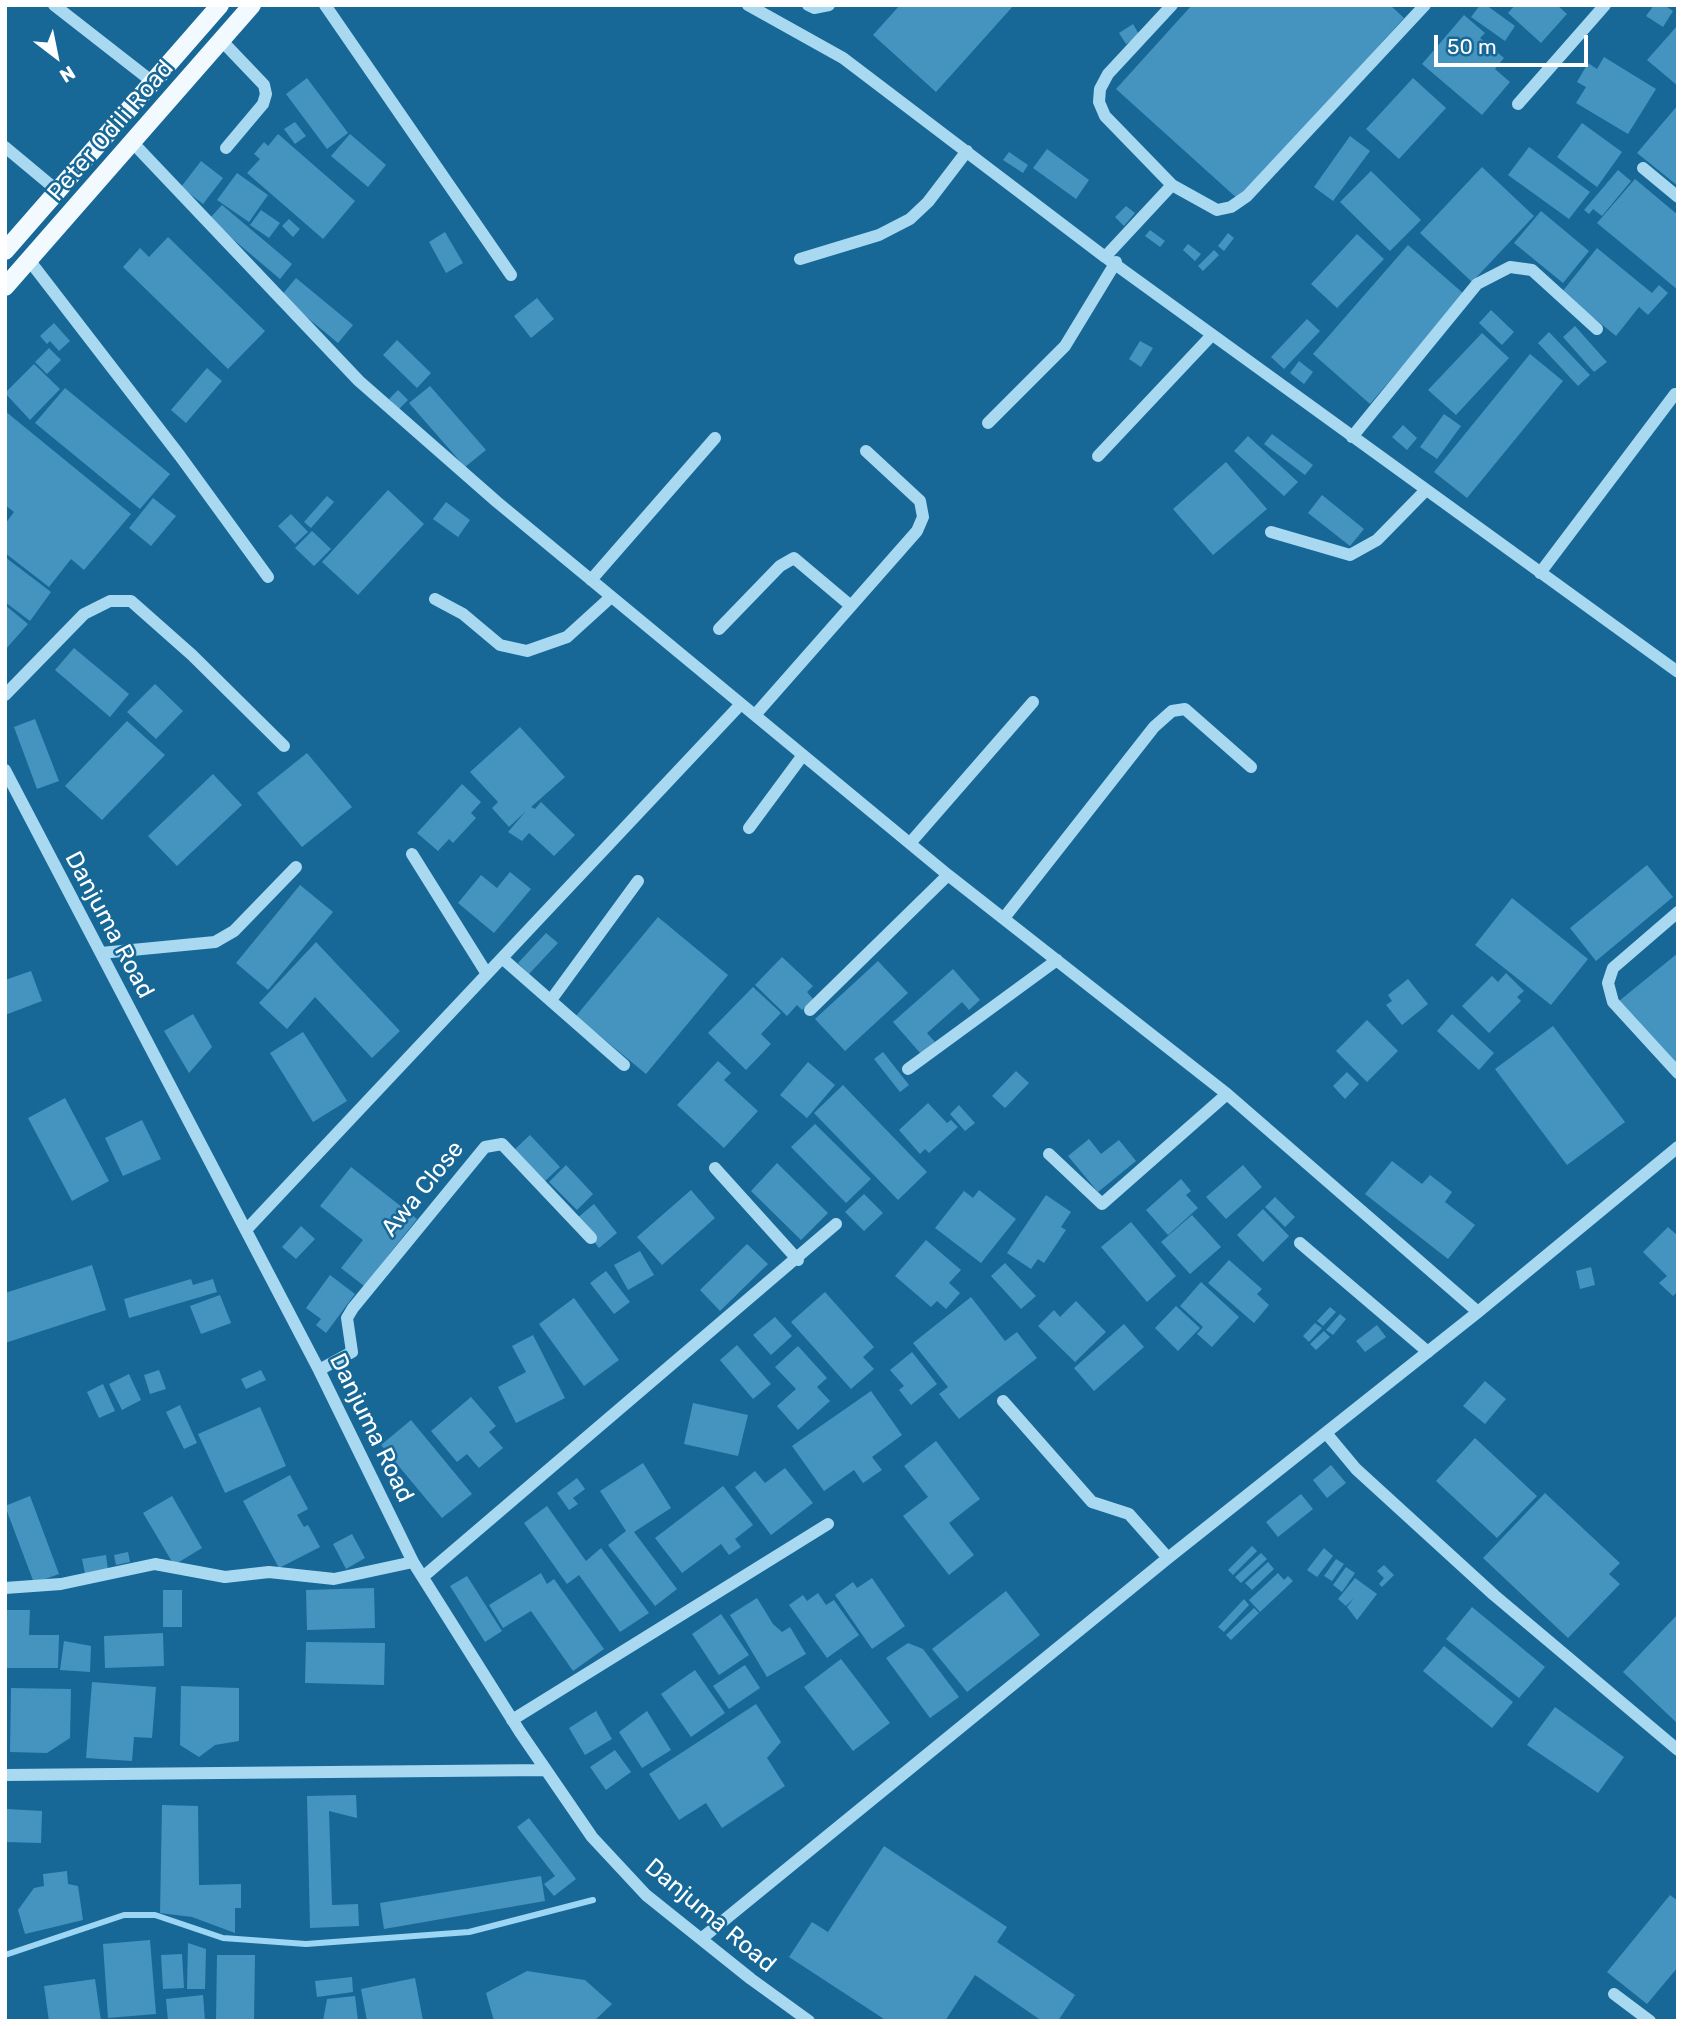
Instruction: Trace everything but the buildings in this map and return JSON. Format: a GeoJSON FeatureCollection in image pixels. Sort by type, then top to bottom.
{"type":"FeatureCollection","features":[{"type":"Feature","properties":{"kind":"main road"},"geometry":{"type":"LineString","coordinates":[[7,246],[59,192],[220,5]]}},
{"type":"Feature","properties":{"kind":"main road","name":"Peter Odili Road"},"geometry":{"type":"LineString","coordinates":[[5,287],[134,144],[252,5]]}},
{"type":"Feature","properties":{"kind":"street"},"geometry":{"type":"LineString","coordinates":[[54,5],[154,83]]}},
{"type":"Feature","properties":{"kind":"street"},"geometry":{"type":"LineString","coordinates":[[325,5],[511,275]]}},
{"type":"Feature","properties":{"kind":"street"},"geometry":{"type":"LineString","coordinates":[[748,5],[843,58],[1110,260],[1678,672]]}},
{"type":"Feature","properties":{"kind":"street"},"geometry":{"type":"LineString","coordinates":[[808,5],[814,8],[829,5]]}},
{"type":"Feature","properties":{"kind":"street"},"geometry":{"type":"LineString","coordinates":[[1172,5],[1108,74],[1100,89],[1099,102],[1105,116],[1172,185],[1217,210],[1231,207],[1247,197],[1424,5]]}},
{"type":"Feature","properties":{"kind":"street"},"geometry":{"type":"LineString","coordinates":[[1518,104],[1605,5]]}},
{"type":"Feature","properties":{"kind":"street"},"geometry":{"type":"LineString","coordinates":[[222,41],[264,85],[266,94],[263,104],[226,148]]}},
{"type":"Feature","properties":{"kind":"street"},"geometry":{"type":"LineString","coordinates":[[134,144],[359,382],[611,597],[948,874],[1227,1094],[1478,1312]]}},
{"type":"Feature","properties":{"kind":"street"},"geometry":{"type":"LineString","coordinates":[[5,147],[59,192]]}},
{"type":"Feature","properties":{"kind":"street"},"geometry":{"type":"LineString","coordinates":[[800,259],[879,235],[910,219],[928,202],[967,152]]}},
{"type":"Feature","properties":{"kind":"street"},"geometry":{"type":"LineString","coordinates":[[1643,169],[1678,197]]}},
{"type":"Feature","properties":{"kind":"street"},"geometry":{"type":"LineString","coordinates":[[988,423],[1065,346],[1110,260],[1172,185]]}},
{"type":"Feature","properties":{"kind":"street"},"geometry":{"type":"LineString","coordinates":[[29,260],[180,456],[268,577]]}},
{"type":"Feature","properties":{"kind":"street"},"geometry":{"type":"LineString","coordinates":[[1353,437],[1477,284],[1510,267],[1532,270],[1597,329]]}},
{"type":"Feature","properties":{"kind":"street"},"geometry":{"type":"LineString","coordinates":[[1098,456],[1212,335]]}},
{"type":"Feature","properties":{"kind":"street"},"geometry":{"type":"LineString","coordinates":[[1540,573],[1675,394]]}},
{"type":"Feature","properties":{"kind":"street"},"geometry":{"type":"LineString","coordinates":[[591,580],[715,438]]}},
{"type":"Feature","properties":{"kind":"street"},"geometry":{"type":"LineString","coordinates":[[755,715],[917,531],[923,517],[920,501],[866,451]]}},
{"type":"Feature","properties":{"kind":"street"},"geometry":{"type":"LineString","coordinates":[[1271,532],[1350,555],[1377,540],[1426,490]]}},
{"type":"Feature","properties":{"kind":"street"},"geometry":{"type":"LineString","coordinates":[[719,629],[780,566],[794,558],[850,607]]}},
{"type":"Feature","properties":{"kind":"street"},"geometry":{"type":"LineString","coordinates":[[435,599],[463,614],[500,645],[527,651],[567,637],[611,597]]}},
{"type":"Feature","properties":{"kind":"street"},"geometry":{"type":"LineString","coordinates":[[5,695],[84,614],[110,601],[131,601],[192,655],[284,746]]}},
{"type":"Feature","properties":{"kind":"street"},"geometry":{"type":"LineString","coordinates":[[911,842],[1033,702]]}},
{"type":"Feature","properties":{"kind":"street"},"geometry":{"type":"LineString","coordinates":[[246,1230],[741,704]]}},
{"type":"Feature","properties":{"kind":"street"},"geometry":{"type":"LineString","coordinates":[[1004,918],[1154,727],[1172,711],[1185,709],[1251,767]]}},
{"type":"Feature","properties":{"kind":"street"},"geometry":{"type":"LineString","coordinates":[[749,828],[803,755]]}},
{"type":"Feature","properties":{"kind":"street","name":"Danjuma Road"},"geometry":{"type":"LineString","coordinates":[[5,770],[319,1370],[413,1562],[512,1720],[592,1837],[646,1895],[809,2021]]}},
{"type":"Feature","properties":{"kind":"street"},"geometry":{"type":"LineString","coordinates":[[412,854],[487,974]]}},
{"type":"Feature","properties":{"kind":"street"},"geometry":{"type":"LineString","coordinates":[[101,953],[215,943],[234,931],[296,867]]}},
{"type":"Feature","properties":{"kind":"street"},"geometry":{"type":"LineString","coordinates":[[810,1010],[948,874]]}},
{"type":"Feature","properties":{"kind":"street"},"geometry":{"type":"LineString","coordinates":[[551,1000],[638,881]]}},
{"type":"Feature","properties":{"kind":"street"},"geometry":{"type":"LineString","coordinates":[[1678,912],[1613,968],[1608,983],[1613,1002],[1678,1073]]}},
{"type":"Feature","properties":{"kind":"street"},"geometry":{"type":"LineString","coordinates":[[502,958],[624,1065]]}},
{"type":"Feature","properties":{"kind":"street"},"geometry":{"type":"LineString","coordinates":[[908,1069],[1057,960]]}},
{"type":"Feature","properties":{"kind":"street"},"geometry":{"type":"LineString","coordinates":[[1049,1154],[1102,1204],[1227,1094]]}},
{"type":"Feature","properties":{"kind":"street","name":"Awa Close"},"geometry":{"type":"LineString","coordinates":[[319,1370],[352,1352],[347,1318],[353,1308],[485,1147],[502,1144],[591,1238]]}},
{"type":"Feature","properties":{"kind":"street"},"geometry":{"type":"LineString","coordinates":[[701,1939],[1168,1558],[1478,1312],[1678,1147]]}},
{"type":"Feature","properties":{"kind":"street"},"geometry":{"type":"LineString","coordinates":[[715,1168],[798,1260]]}},
{"type":"Feature","properties":{"kind":"street"},"geometry":{"type":"LineString","coordinates":[[424,1576],[798,1260],[836,1224]]}},
{"type":"Feature","properties":{"kind":"street"},"geometry":{"type":"LineString","coordinates":[[1300,1243],[1428,1352]]}},
{"type":"Feature","properties":{"kind":"street"},"geometry":{"type":"LineString","coordinates":[[1003,1401],[1093,1502],[1129,1514],[1168,1558]]}},
{"type":"Feature","properties":{"kind":"street"},"geometry":{"type":"LineString","coordinates":[[1326,1433],[1356,1469],[1494,1595],[1678,1751]]}},
{"type":"Feature","properties":{"kind":"street"},"geometry":{"type":"LineString","coordinates":[[512,1720],[828,1524]]}},
{"type":"Feature","properties":{"kind":"street"},"geometry":{"type":"LineString","coordinates":[[5,1588],[61,1584],[155,1564],[225,1577],[269,1572],[334,1579],[413,1562]]}},
{"type":"Feature","properties":{"kind":"street"},"geometry":{"type":"LineString","coordinates":[[5,1775],[546,1770]]}},
{"type":"Feature","properties":{"kind":"street"},"geometry":{"type":"LineString","coordinates":[[1614,1994],[1650,2021]]}},
{"type":"Feature","properties":{"kind":"waterway"},"geometry":{"type":"LineString","coordinates":[[5,1955],[124,1915],[155,1915],[223,1938],[306,1944],[469,1932],[593,1900]]}}]}
